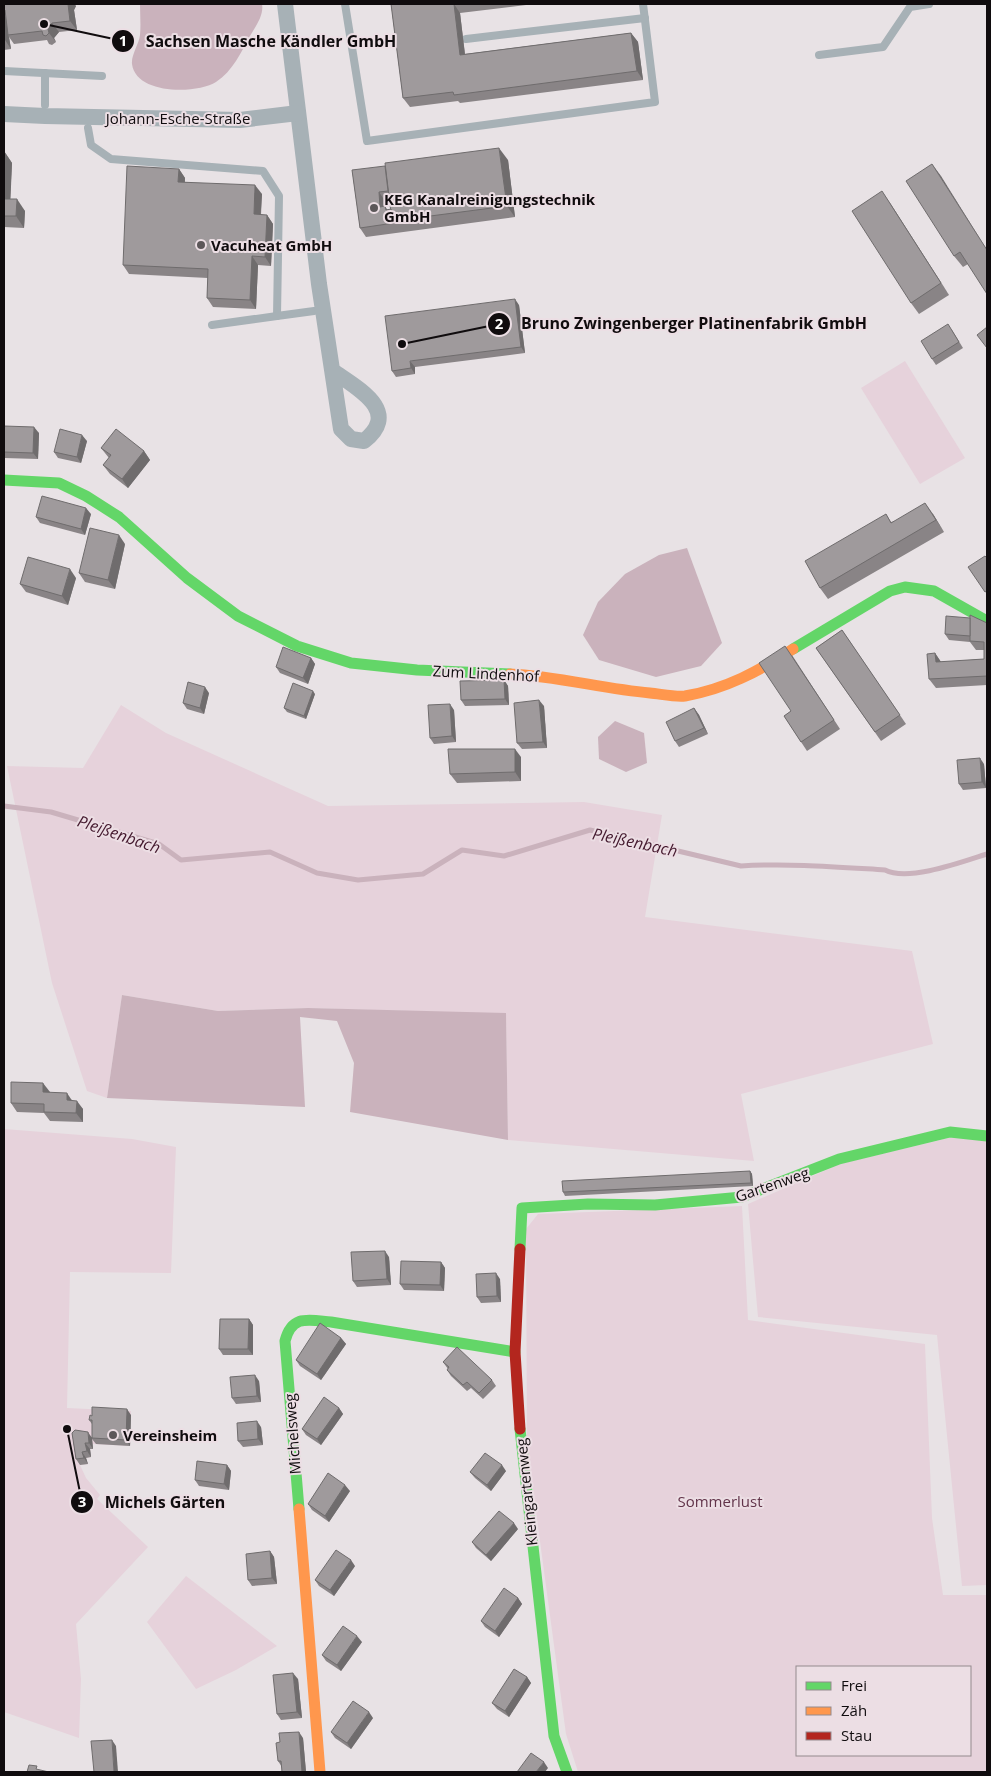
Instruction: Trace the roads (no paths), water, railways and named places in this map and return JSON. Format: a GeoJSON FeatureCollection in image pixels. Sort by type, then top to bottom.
{"type":"FeatureCollection","features":[{"type":"Feature","properties":{"kind":"street"},"geometry":{"type":"LineString","coordinates":[[285,4],[318,310],[333,371]]}},
{"type":"Feature","properties":{"kind":"street","name":"Johann-Esche-Straße"},"geometry":{"type":"LineString","coordinates":[[4,114],[45,110],[88,123],[240,120],[298,113]]}},
{"type":"Feature","properties":{"kind":"street","name":"Zum Lindenhof"},"geometry":{"type":"LineString","coordinates":[[4,480],[59,483],[86,496],[119,517],[186,578],[238,616],[297,646],[351,663],[417,670],[538,675],[624,691],[683,696],[726,686],[759,671],[823,630],[890,591],[905,587],[934,591],[987,621]]}},
{"type":"Feature","properties":{"kind":"street","name":"Gartenweg"},"geometry":{"type":"LineString","coordinates":[[522,1208],[588,1204],[655,1206],[742,1197],[839,1159],[950,1132],[987,1136]]}},
{"type":"Feature","properties":{"kind":"street","name":"Kleingartenweg"},"geometry":{"type":"LineString","coordinates":[[522,1208],[515,1352],[521,1451],[554,1736],[567,1772]]}},
{"type":"Feature","properties":{"kind":"street","name":"Michelsweg"},"geometry":{"type":"LineString","coordinates":[[320,1772],[285,1341],[286,1333],[295,1322],[303,1320],[331,1322],[515,1352]]}},
{"type":"Feature","properties":{"kind":"lane"},"geometry":{"type":"LineString","coordinates":[[345,4],[367,142],[655,102],[643,4]]}},
{"type":"Feature","properties":{"kind":"lane"},"geometry":{"type":"LineString","coordinates":[[819,55],[883,47],[910,7],[929,4]]}},
{"type":"Feature","properties":{"kind":"lane"},"geometry":{"type":"LineString","coordinates":[[466,39],[645,18]]}},
{"type":"Feature","properties":{"kind":"lane"},"geometry":{"type":"LineString","coordinates":[[4,71],[102,76]]}},
{"type":"Feature","properties":{"kind":"lane"},"geometry":{"type":"LineString","coordinates":[[45,73],[45,110]]}},
{"type":"Feature","properties":{"kind":"lane"},"geometry":{"type":"LineString","coordinates":[[88,123],[92,145],[111,159],[263,171],[279,196],[277,316]]}},
{"type":"Feature","properties":{"kind":"lane"},"geometry":{"type":"LineString","coordinates":[[212,325],[318,310]]}},
{"type":"Feature","properties":{"kind":"waterway","name":"Pleißenbach"},"geometry":{"type":"LineString","coordinates":[[4,806],[51,812],[159,844],[181,860],[270,852],[317,873],[358,880],[423,874],[462,850],[504,856],[590,830],[741,866],[813,866],[885,870],[907,874],[935,870],[987,854]]}},
{"type":"Feature","properties":{"kind":"place","name":"Sachsen Masche Kändler GmbH"},"geometry":{"type":"Point","coordinates":[44,24]}},
{"type":"Feature","properties":{"kind":"place","name":"KEG Kanalreinigungstechnik GmbH"},"geometry":{"type":"Point","coordinates":[374,208]}},
{"type":"Feature","properties":{"kind":"place","name":"Vacuheat GmbH"},"geometry":{"type":"Point","coordinates":[201,245]}},
{"type":"Feature","properties":{"kind":"place","name":"Bruno Zwingenberger Platinenfabrik GmbH"},"geometry":{"type":"Point","coordinates":[402,344]}},
{"type":"Feature","properties":{"kind":"place","name":"Michels Gärten"},"geometry":{"type":"Point","coordinates":[67,1429]}},
{"type":"Feature","properties":{"kind":"place","name":"Vereinsheim"},"geometry":{"type":"Point","coordinates":[113,1435]}},
{"type":"Feature","properties":{"kind":"park label","name":"Sommerlust"},"geometry":{"type":"Point","coordinates":[720,1501]}}]}
